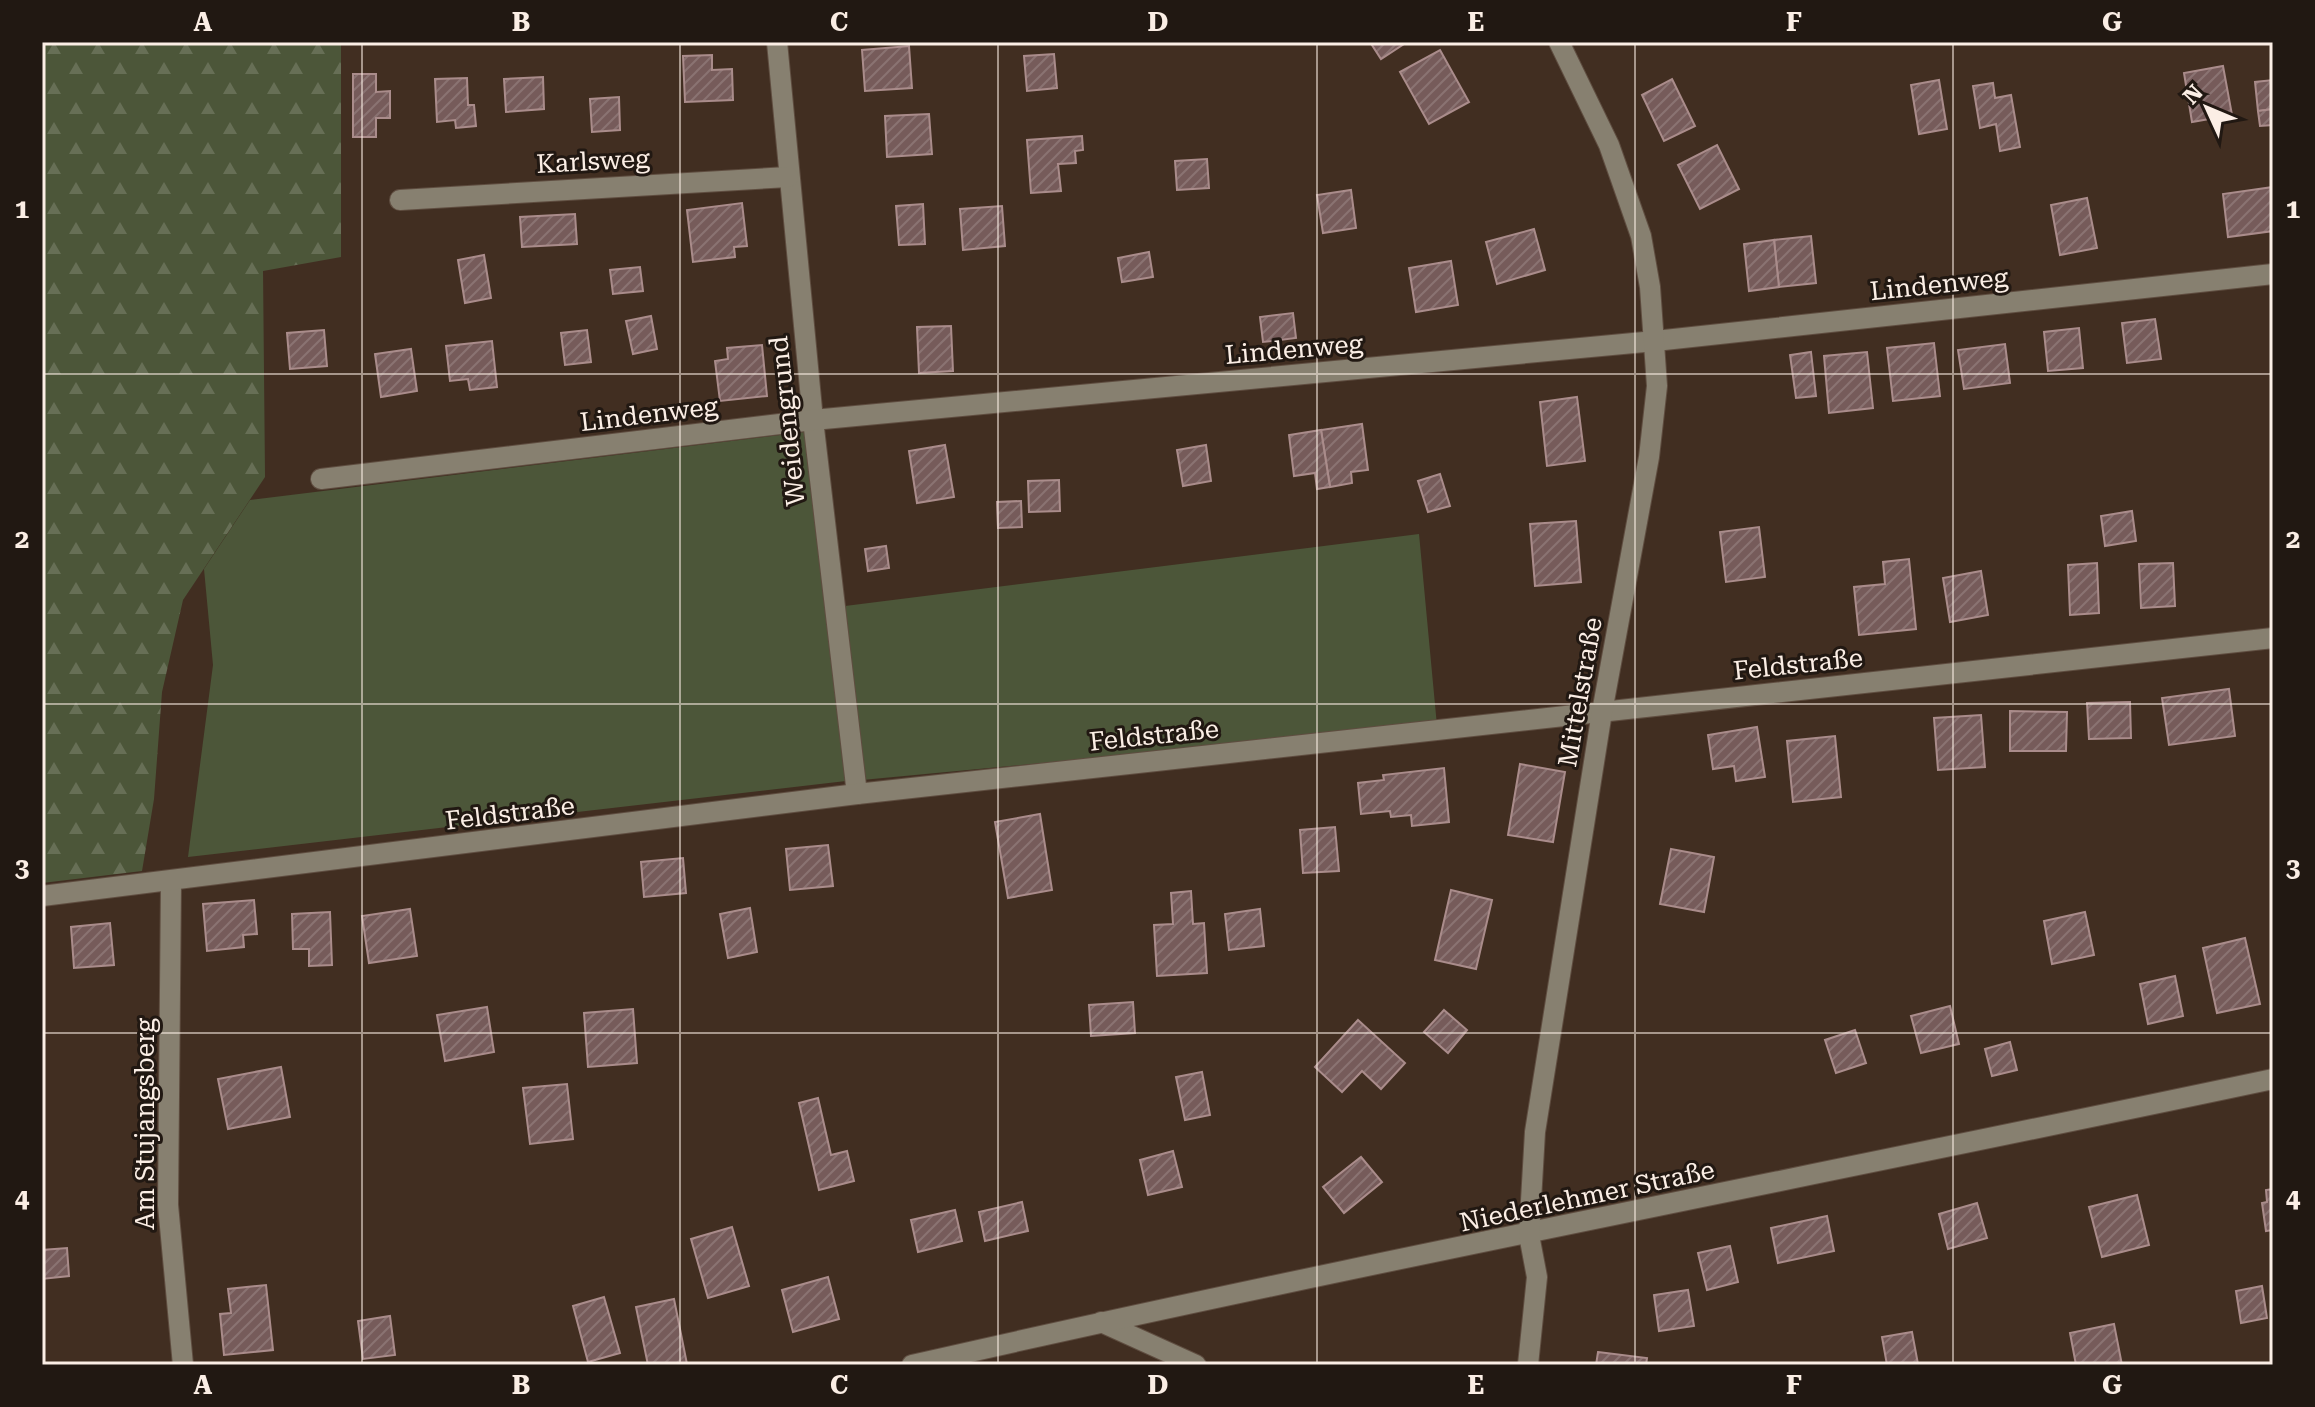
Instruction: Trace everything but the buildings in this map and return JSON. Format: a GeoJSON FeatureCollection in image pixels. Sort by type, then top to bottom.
{"type":"FeatureCollection","features":[{"type":"Feature","properties":{"kind":"street","name":"Weidengrund"},"geometry":{"type":"LineString","coordinates":[[777,42],[813,420],[857,794]]}},
{"type":"Feature","properties":{"kind":"street","name":"Mittelstraße"},"geometry":{"type":"LineString","coordinates":[[1528,1365],[1537,1277],[1529,1235],[1535,1132],[1602,712],[1649,457],[1657,386],[1655,341],[1641,236],[1609,145],[1559,42]]}},
{"type":"Feature","properties":{"kind":"street","name":"Karlsweg"},"geometry":{"type":"LineString","coordinates":[[400,200],[788,177]]}},
{"type":"Feature","properties":{"kind":"street","name":"Lindenweg"},"geometry":{"type":"LineString","coordinates":[[321,479],[813,420],[1655,341],[2273,274]]}},
{"type":"Feature","properties":{"kind":"street","name":"Feldstraße"},"geometry":{"type":"LineString","coordinates":[[42,896],[171,883],[857,794],[2273,638]]}},
{"type":"Feature","properties":{"kind":"street","name":"Am Stujangsberg"},"geometry":{"type":"LineString","coordinates":[[171,883],[168,1205],[183,1365]]}},
{"type":"Feature","properties":{"kind":"street","name":"Niederlehmer Straße"},"geometry":{"type":"LineString","coordinates":[[912,1365],[1101,1322],[2273,1079]]}},
{"type":"Feature","properties":{"kind":"street"},"geometry":{"type":"LineString","coordinates":[[1101,1322],[1196,1365]]}},
{"type":"Feature","properties":{"kind":"green space"},"geometry":{"type":"Polygon","coordinates":[[[42,42],[341,42],[341,257],[263,271],[265,477],[183,600],[162,692],[154,799],[142,871],[42,883],[42,42]]]}},
{"type":"Feature","properties":{"kind":"green space"},"geometry":{"type":"Polygon","coordinates":[[[804,432],[846,781],[188,857],[213,665],[204,569],[250,500],[804,432]]]}},
{"type":"Feature","properties":{"kind":"green space"},"geometry":{"type":"Polygon","coordinates":[[[1419,534],[1437,726],[862,780],[845,606],[1419,534]]]}}]}
